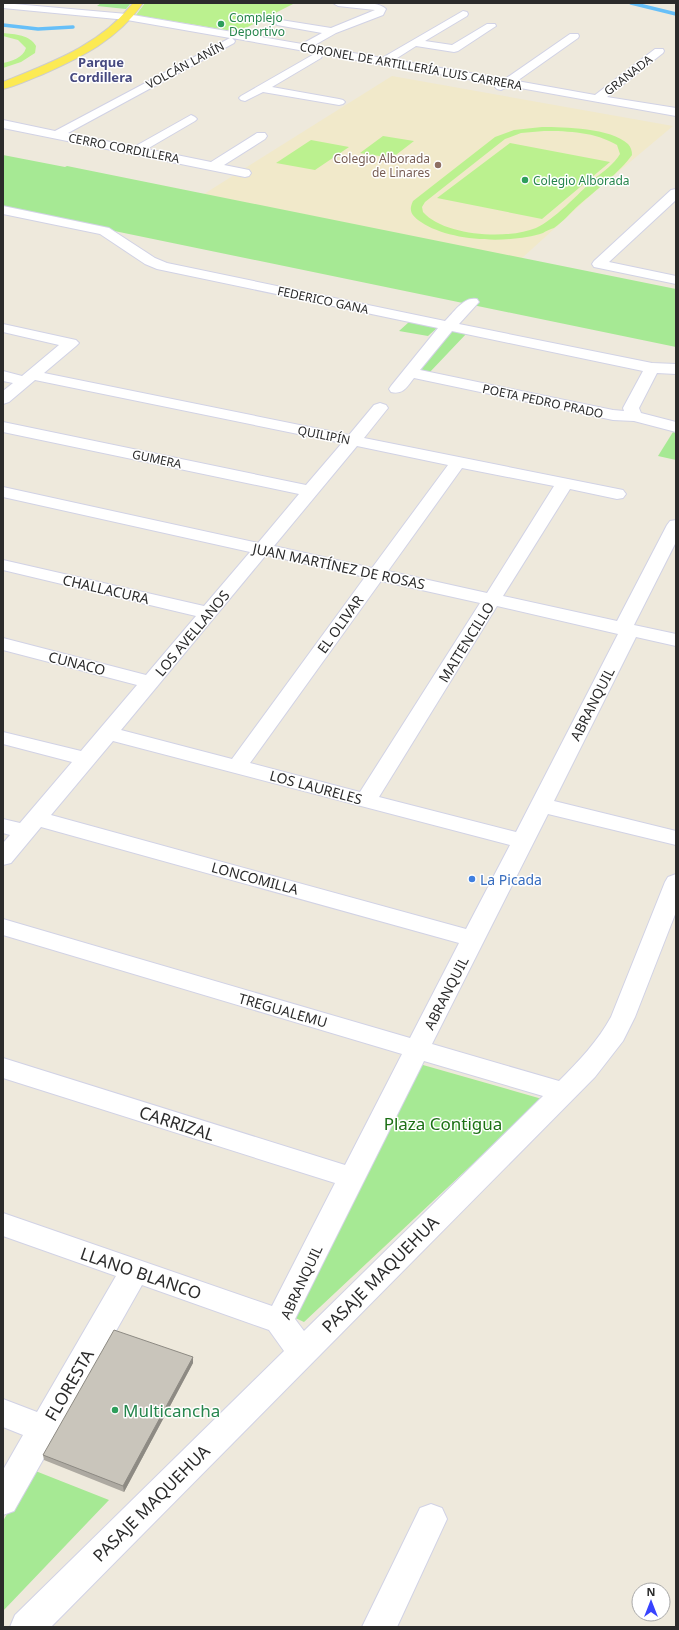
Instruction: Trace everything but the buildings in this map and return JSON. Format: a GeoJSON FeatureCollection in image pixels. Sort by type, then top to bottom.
{"type":"FeatureCollection","features":[{"type":"Feature","properties":{"kind":"main road"},"geometry":{"type":"LineString","coordinates":[[3,86],[76,54],[99,40],[125,20],[138,3]]}},
{"type":"Feature","properties":{"kind":"street"},"geometry":{"type":"LineString","coordinates":[[83,13],[96,3]]}},
{"type":"Feature","properties":{"kind":"street"},"geometry":{"type":"LineString","coordinates":[[304,47],[332,31],[379,13],[381,9],[374,6],[338,3]]}},
{"type":"Feature","properties":{"kind":"street","name":"CORONEL DE ARTILLERÍA LUIS CARRERA"},"geometry":{"type":"LineString","coordinates":[[7,4],[83,13],[279,46],[317,56],[598,98],[676,112]]}},
{"type":"Feature","properties":{"kind":"street"},"geometry":{"type":"LineString","coordinates":[[384,61],[453,20],[469,20],[491,26],[454,49],[415,43]]}},
{"type":"Feature","properties":{"kind":"street"},"geometry":{"type":"LineString","coordinates":[[281,23],[332,31]]}},
{"type":"Feature","properties":{"kind":"street","name":"CORONEL DE ARTILLERÍA LUIS CARRERA"},"geometry":{"type":"LineString","coordinates":[[167,27],[230,41],[304,47],[384,61],[676,118]]}},
{"type":"Feature","properties":{"kind":"street"},"geometry":{"type":"LineString","coordinates":[[503,85],[574,36]]}},
{"type":"Feature","properties":{"kind":"street","name":"VOLCÁN LANÍN"},"geometry":{"type":"LineString","coordinates":[[56,135],[230,41]]}},
{"type":"Feature","properties":{"kind":"street","name":"GRANADA"},"geometry":{"type":"LineString","coordinates":[[598,98],[659,51]]}},
{"type":"Feature","properties":{"kind":"street"},"geometry":{"type":"LineString","coordinates":[[245,98],[317,56]]}},
{"type":"Feature","properties":{"kind":"street"},"geometry":{"type":"LineString","coordinates":[[262,89],[339,102]]}},
{"type":"Feature","properties":{"kind":"street"},"geometry":{"type":"LineString","coordinates":[[135,151],[191,119]]}},
{"type":"Feature","properties":{"kind":"street","name":"CERRO CORDILLERA"},"geometry":{"type":"LineString","coordinates":[[3,124],[245,173]]}},
{"type":"Feature","properties":{"kind":"street"},"geometry":{"type":"LineString","coordinates":[[214,166],[261,136]]}},
{"type":"Feature","properties":{"kind":"street"},"geometry":{"type":"LineString","coordinates":[[673,198],[599,264],[676,280]]}},
{"type":"Feature","properties":{"kind":"street","name":"FEDERICO GANA"},"geometry":{"type":"LineString","coordinates":[[3,210],[104,231],[150,261],[169,268],[652,368],[676,369]]}},
{"type":"Feature","properties":{"kind":"street"},"geometry":{"type":"LineString","coordinates":[[397,389],[448,326],[472,302]]}},
{"type":"Feature","properties":{"kind":"street"},"geometry":{"type":"LineString","coordinates":[[3,328],[71,343],[3,399]]}},
{"type":"Feature","properties":{"kind":"street"},"geometry":{"type":"LineString","coordinates":[[634,416],[631,408],[652,368]]}},
{"type":"Feature","properties":{"kind":"street","name":"POETA PEDRO PRADO"},"geometry":{"type":"LineString","coordinates":[[410,373],[612,415],[634,416],[676,427]]}},
{"type":"Feature","properties":{"kind":"street","name":"QUILIPÍN"},"geometry":{"type":"LineString","coordinates":[[3,376],[28,378],[353,440],[617,494]]}},
{"type":"Feature","properties":{"kind":"street","name":"LOS AVELLANOS"},"geometry":{"type":"LineString","coordinates":[[3,858],[380,408]]}},
{"type":"Feature","properties":{"kind":"street","name":"GUMERA"},"geometry":{"type":"LineString","coordinates":[[3,427],[310,491]]}},
{"type":"Feature","properties":{"kind":"street","name":"EL OLIVAR"},"geometry":{"type":"LineString","coordinates":[[237,766],[458,462]]}},
{"type":"Feature","properties":{"kind":"street","name":"MAITENCILLO"},"geometry":{"type":"LineString","coordinates":[[366,800],[564,483]]}},
{"type":"Feature","properties":{"kind":"street","name":"JUAN MARTÍNEZ DE ROSAS"},"geometry":{"type":"LineString","coordinates":[[3,492],[676,640]]}},
{"type":"Feature","properties":{"kind":"street","name":"ABRANQUIL"},"geometry":{"type":"LineString","coordinates":[[303,1352],[279,1321],[523,841],[676,525]]}},
{"type":"Feature","properties":{"kind":"street","name":"CHALLACURA"},"geometry":{"type":"LineString","coordinates":[[3,565],[208,613]]}},
{"type":"Feature","properties":{"kind":"street","name":"CUNACO"},"geometry":{"type":"LineString","coordinates":[[3,644],[151,682]]}},
{"type":"Feature","properties":{"kind":"street","name":"LOS LAURELES"},"geometry":{"type":"LineString","coordinates":[[108,733],[523,841]]}},
{"type":"Feature","properties":{"kind":"street"},"geometry":{"type":"LineString","coordinates":[[3,738],[86,759]]}},
{"type":"Feature","properties":{"kind":"street"},"geometry":{"type":"LineString","coordinates":[[541,804],[676,838]]}},
{"type":"Feature","properties":{"kind":"street","name":"LONCOMILLA"},"geometry":{"type":"LineString","coordinates":[[3,826],[30,825],[474,938]]}},
{"type":"Feature","properties":{"kind":"street","name":"PASAJE MAQUEHUA"},"geometry":{"type":"LineString","coordinates":[[27,1627],[562,1092],[586,1070],[614,1034],[623,1017],[676,882]]}},
{"type":"Feature","properties":{"kind":"street","name":"TREGUALEMU"},"geometry":{"type":"LineString","coordinates":[[3,927],[562,1092]]}},
{"type":"Feature","properties":{"kind":"street","name":"CARRIZAL"},"geometry":{"type":"LineString","coordinates":[[3,1068],[352,1178]]}},
{"type":"Feature","properties":{"kind":"street","name":"LLANO BLANCO"},"geometry":{"type":"LineString","coordinates":[[3,1224],[279,1321]]}},
{"type":"Feature","properties":{"kind":"street","name":"FLORESTA"},"geometry":{"type":"LineString","coordinates":[[3,1500],[135,1270]]}},
{"type":"Feature","properties":{"kind":"street"},"geometry":{"type":"LineString","coordinates":[[3,1413],[44,1429]]}},
{"type":"Feature","properties":{"kind":"street"},"geometry":{"type":"LineString","coordinates":[[379,1627],[431,1519]]}},
{"type":"Feature","properties":{"kind":"shaded area","name":"Colegio Alborada de Linares"},"geometry":{"type":"Polygon","coordinates":[[[392,76],[673,126],[599,188],[521,259],[204,194],[392,76]]]}},
{"type":"Feature","properties":{"kind":"green space"},"geometry":{"type":"Polygon","coordinates":[[[101,3],[131,3],[126,9],[97,6],[101,3]]]}},
{"type":"Feature","properties":{"kind":"green space","name":"Complejo Deportivo"},"geometry":{"type":"Polygon","coordinates":[[[145,3],[295,3],[238,32],[136,15],[145,3]]]}},
{"type":"Feature","properties":{"kind":"green space"},"geometry":{"type":"Polygon","coordinates":[[[3,33],[30,39],[36,46],[35,53],[21,62],[3,68],[3,63],[20,57],[26,48],[18,40],[3,36],[3,33]]]}},
{"type":"Feature","properties":{"kind":"green space"},"geometry":{"type":"Polygon","coordinates":[[[551,127],[574,128],[599,132],[620,139],[628,144],[632,155],[614,174],[561,223],[543,233],[514,239],[480,239],[448,234],[433,229],[415,218],[411,210],[413,201],[495,137],[514,130],[551,127]],[[544,131],[521,133],[505,139],[425,202],[422,207],[423,212],[433,220],[460,231],[493,235],[524,232],[536,228],[558,213],[608,168],[620,154],[617,145],[600,137],[582,133],[544,131]]]}},
{"type":"Feature","properties":{"kind":"green space"},"geometry":{"type":"Polygon","coordinates":[[[383,136],[414,141],[392,158],[360,153],[383,136]]]}},
{"type":"Feature","properties":{"kind":"green space"},"geometry":{"type":"Polygon","coordinates":[[[311,140],[349,147],[315,170],[276,163],[311,140]]]}},
{"type":"Feature","properties":{"kind":"green space","name":"Colegio Alborada"},"geometry":{"type":"Polygon","coordinates":[[[510,143],[610,162],[542,219],[437,198],[510,143]]]}},
{"type":"Feature","properties":{"kind":"green space"},"geometry":{"type":"Polygon","coordinates":[[[3,155],[65,167],[67,166],[676,289],[676,347],[3,208],[3,155]]]}},
{"type":"Feature","properties":{"kind":"green space"},"geometry":{"type":"Polygon","coordinates":[[[409,322],[437,328],[428,336],[399,331],[409,322]]]}},
{"type":"Feature","properties":{"kind":"green space"},"geometry":{"type":"Polygon","coordinates":[[[450,330],[467,333],[429,373],[418,371],[450,330]]]}},
{"type":"Feature","properties":{"kind":"green space"},"geometry":{"type":"Polygon","coordinates":[[[673,432],[676,433],[676,460],[658,456],[673,432]]]}},
{"type":"Feature","properties":{"kind":"green space","name":"Plaza Contigua"},"geometry":{"type":"Polygon","coordinates":[[[416,1063],[542,1099],[304,1322],[289,1315],[416,1063]]]}},
{"type":"Feature","properties":{"kind":"green space"},"geometry":{"type":"Polygon","coordinates":[[[33,1470],[109,1500],[3,1611],[3,1521],[33,1470]]]}},
{"type":"Feature","properties":{"kind":"waterway"},"geometry":{"type":"LineString","coordinates":[[631,3],[676,14]]}},
{"type":"Feature","properties":{"kind":"waterway"},"geometry":{"type":"LineString","coordinates":[[3,25],[38,29],[73,27]]}},
{"type":"Feature","properties":{"kind":"place","name":"Complejo Deportivo"},"geometry":{"type":"Point","coordinates":[221,24]}},
{"type":"Feature","properties":{"kind":"place","name":"Colegio Alborada de Linares"},"geometry":{"type":"Point","coordinates":[438,165]}},
{"type":"Feature","properties":{"kind":"place","name":"Colegio Alborada"},"geometry":{"type":"Point","coordinates":[525,180]}},
{"type":"Feature","properties":{"kind":"place","name":"La Picada"},"geometry":{"type":"Point","coordinates":[472,879]}},
{"type":"Feature","properties":{"kind":"place","name":"Multicancha"},"geometry":{"type":"Point","coordinates":[115,1410]}},
{"type":"Feature","properties":{"kind":"district","name":"Parque Cordillera"},"geometry":{"type":"Point","coordinates":[101,70]}}]}
